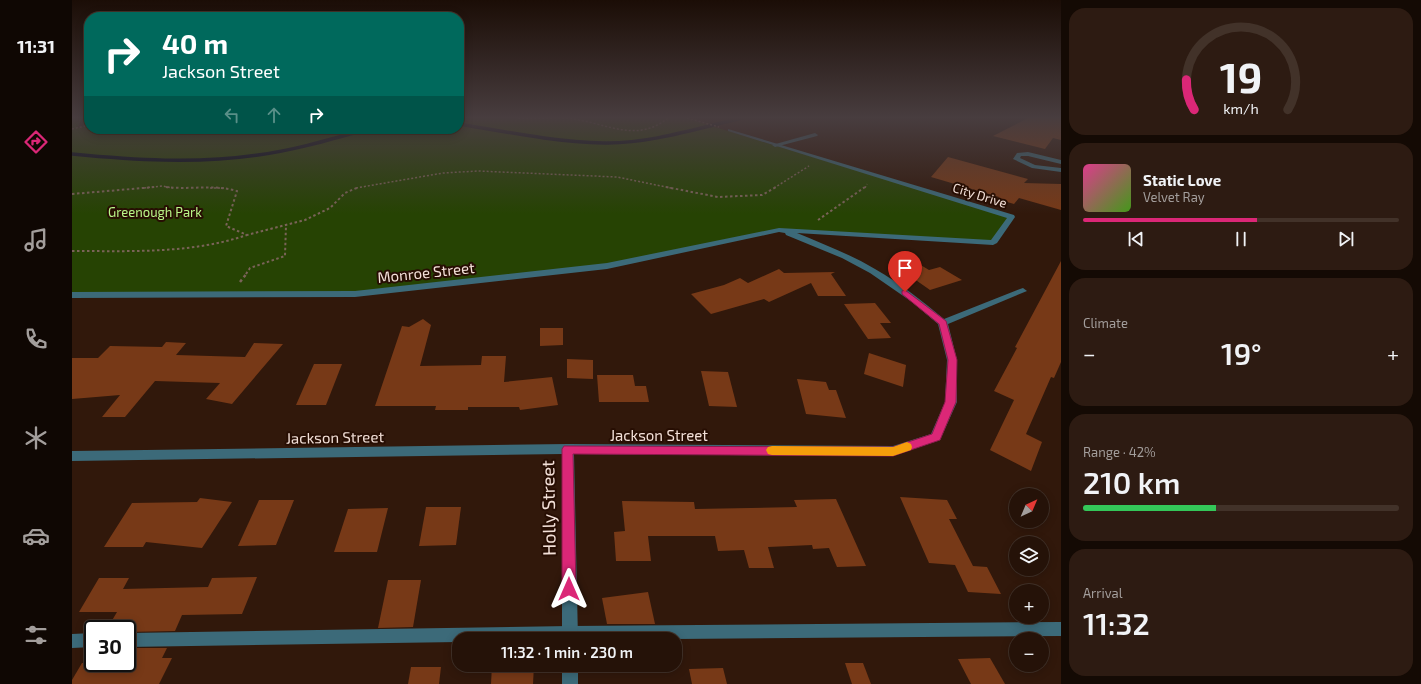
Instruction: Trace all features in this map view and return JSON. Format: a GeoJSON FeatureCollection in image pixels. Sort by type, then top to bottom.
{"type":"FeatureCollection","features":[{"type":"Feature","properties":{"kind":"street","name":"City Drive"},"geometry":{"type":"LineString","coordinates":[[779,230],[993,243],[1011,217],[794,150]]}},
{"type":"Feature","properties":{"kind":"street"},"geometry":{"type":"LineString","coordinates":[[1061,162],[1028,154],[1019,154],[1016,159],[1034,167],[1061,170]]}},
{"type":"Feature","properties":{"kind":"street"},"geometry":{"type":"LineString","coordinates":[[779,230],[845,256],[873,271],[915,300],[943,323],[1023,291]]}},
{"type":"Feature","properties":{"kind":"street","name":"Monroe Street"},"geometry":{"type":"LineString","coordinates":[[72,295],[355,294],[607,266],[779,230]]}},
{"type":"Feature","properties":{"kind":"street","name":"Jackson Street"},"geometry":{"type":"LineString","coordinates":[[72,456],[568,449],[893,451],[936,437],[951,402],[952,360],[943,323]]}},
{"type":"Feature","properties":{"kind":"street","name":"Holly Street"},"geometry":{"type":"LineString","coordinates":[[568,449],[570,632]]}},
{"type":"Feature","properties":{"kind":"street"},"geometry":{"type":"LineString","coordinates":[[570,672],[570,684]]}},
{"type":"Feature","properties":{"kind":"lane"},"geometry":{"type":"LineString","coordinates":[[682,634],[1061,629]]}},
{"type":"Feature","properties":{"kind":"lane"},"geometry":{"type":"LineString","coordinates":[[136,640],[452,637]]}},
{"type":"Feature","properties":{"kind":"lane"},"geometry":{"type":"LineString","coordinates":[[72,641],[84,640]]}},
{"type":"Feature","properties":{"kind":"path"},"geometry":{"type":"LineString","coordinates":[[72,251],[149,251],[197,247],[236,240],[247,235],[306,220],[330,208],[345,194],[360,186],[443,173],[478,171],[617,177],[718,197],[762,195],[785,183],[819,158]]}},
{"type":"Feature","properties":{"kind":"path"},"geometry":{"type":"LineString","coordinates":[[801,231],[864,189],[869,180],[867,173]]}},
{"type":"Feature","properties":{"kind":"path"},"geometry":{"type":"LineString","coordinates":[[72,194],[162,186],[182,189],[223,186],[237,191],[226,226],[247,235]]}},
{"type":"Feature","properties":{"kind":"path"},"geometry":{"type":"LineString","coordinates":[[232,294],[250,268],[285,256],[286,225]]}},
{"type":"Feature","properties":{"kind":"green space","name":"Greenough Park"},"geometry":{"type":"Polygon","coordinates":[[[72,150],[790,150],[1011,217],[993,243],[779,230],[607,266],[355,294],[72,295],[72,150]]]}},
{"type":"Feature","properties":{"kind":"building"},"geometry":{"type":"Polygon","coordinates":[[[948,157],[1028,179],[1024,183],[1061,184],[1061,210],[1019,198],[1014,204],[997,199],[999,197],[931,177],[948,157]]]}},
{"type":"Feature","properties":{"kind":"building"},"geometry":{"type":"Polygon","coordinates":[[[1061,261],[1061,362],[1054,378],[1051,377],[1026,434],[1042,442],[1031,471],[990,450],[1014,400],[994,391],[1017,348],[1015,347],[1061,261]]]}},
{"type":"Feature","properties":{"kind":"building"},"geometry":{"type":"Polygon","coordinates":[[[919,264],[929,270],[940,267],[962,280],[930,290],[900,269],[919,264]]]}},
{"type":"Feature","properties":{"kind":"building"},"geometry":{"type":"Polygon","coordinates":[[[779,269],[784,273],[835,272],[831,274],[846,296],[818,296],[811,283],[769,302],[764,299],[711,314],[691,294],[724,285],[740,278],[748,283],[779,269]]]}},
{"type":"Feature","properties":{"kind":"building"},"geometry":{"type":"Polygon","coordinates":[[[875,303],[891,323],[880,323],[891,338],[868,339],[844,304],[875,303]]]}},
{"type":"Feature","properties":{"kind":"building"},"geometry":{"type":"Polygon","coordinates":[[[423,319],[431,325],[420,366],[481,365],[482,356],[506,356],[504,382],[552,377],[558,405],[520,410],[519,407],[468,407],[468,410],[435,410],[436,406],[375,406],[402,326],[409,327],[423,319]]]}},
{"type":"Feature","properties":{"kind":"building"},"geometry":{"type":"Polygon","coordinates":[[[540,328],[563,328],[563,345],[540,346],[540,328]]]}},
{"type":"Feature","properties":{"kind":"building"},"geometry":{"type":"Polygon","coordinates":[[[166,342],[186,343],[176,355],[245,357],[254,343],[283,344],[232,404],[206,399],[220,383],[155,381],[125,417],[102,417],[120,395],[72,399],[72,358],[98,358],[110,346],[162,347],[166,342]]]}},
{"type":"Feature","properties":{"kind":"building"},"geometry":{"type":"Polygon","coordinates":[[[869,353],[906,365],[903,387],[864,374],[869,353]]]}},
{"type":"Feature","properties":{"kind":"building"},"geometry":{"type":"Polygon","coordinates":[[[567,359],[593,360],[593,379],[567,378],[567,359]]]}},
{"type":"Feature","properties":{"kind":"building"},"geometry":{"type":"Polygon","coordinates":[[[314,364],[342,364],[326,405],[296,405],[314,364]]]}},
{"type":"Feature","properties":{"kind":"building"},"geometry":{"type":"Polygon","coordinates":[[[701,371],[728,372],[737,407],[709,406],[701,371]]]}},
{"type":"Feature","properties":{"kind":"building"},"geometry":{"type":"Polygon","coordinates":[[[597,375],[633,375],[635,386],[646,386],[649,402],[599,402],[597,375]]]}},
{"type":"Feature","properties":{"kind":"building"},"geometry":{"type":"Polygon","coordinates":[[[797,379],[826,382],[829,390],[836,390],[846,418],[806,414],[797,379]]]}},
{"type":"Feature","properties":{"kind":"building"},"geometry":{"type":"Polygon","coordinates":[[[900,497],[947,500],[957,519],[949,519],[973,566],[987,567],[1001,594],[968,592],[955,565],[929,563],[900,497]]]}},
{"type":"Feature","properties":{"kind":"building"},"geometry":{"type":"Polygon","coordinates":[[[200,498],[232,502],[202,548],[146,542],[143,547],[104,547],[132,503],[197,502],[200,498]]]}},
{"type":"Feature","properties":{"kind":"building"},"geometry":{"type":"Polygon","coordinates":[[[836,499],[866,566],[837,567],[829,548],[813,549],[812,545],[768,547],[774,568],[749,568],[744,550],[718,551],[715,536],[648,536],[651,561],[616,561],[614,532],[625,531],[622,501],[694,502],[695,509],[797,507],[794,500],[836,499]]]}},
{"type":"Feature","properties":{"kind":"building"},"geometry":{"type":"Polygon","coordinates":[[[259,500],[294,500],[276,545],[238,546],[259,500]]]}},
{"type":"Feature","properties":{"kind":"building"},"geometry":{"type":"Polygon","coordinates":[[[426,507],[461,507],[456,545],[419,546],[426,507]]]}},
{"type":"Feature","properties":{"kind":"building"},"geometry":{"type":"Polygon","coordinates":[[[388,508],[377,552],[334,552],[348,509],[388,508]]]}},
{"type":"Feature","properties":{"kind":"building"},"geometry":{"type":"Polygon","coordinates":[[[257,577],[242,614],[182,615],[175,631],[136,632],[136,620],[112,620],[117,612],[79,612],[99,578],[129,578],[123,589],[208,587],[212,578],[257,577]]]}},
{"type":"Feature","properties":{"kind":"building"},"geometry":{"type":"Polygon","coordinates":[[[388,580],[421,580],[413,627],[378,628],[388,580]]]}},
{"type":"Feature","properties":{"kind":"building"},"geometry":{"type":"Polygon","coordinates":[[[648,592],[655,624],[607,624],[602,598],[648,592]]]}},
{"type":"Feature","properties":{"kind":"building"},"geometry":{"type":"Polygon","coordinates":[[[136,648],[167,648],[162,658],[172,658],[159,684],[72,684],[72,680],[82,663],[84,663],[84,672],[136,672],[136,648]]]}},
{"type":"Feature","properties":{"kind":"building"},"geometry":{"type":"Polygon","coordinates":[[[990,658],[1005,684],[971,684],[958,659],[990,658]]]}},
{"type":"Feature","properties":{"kind":"building"},"geometry":{"type":"Polygon","coordinates":[[[845,663],[863,663],[871,684],[852,684],[845,663]]]}},
{"type":"Feature","properties":{"kind":"building"},"geometry":{"type":"Polygon","coordinates":[[[411,667],[441,667],[439,684],[408,684],[411,667]]]}},
{"type":"Feature","properties":{"kind":"building"},"geometry":{"type":"Polygon","coordinates":[[[723,668],[727,684],[692,684],[689,669],[723,668]]]}},
{"type":"Feature","properties":{"kind":"building"},"geometry":{"type":"Polygon","coordinates":[[[492,672],[534,672],[533,684],[491,684],[492,672]]]}},
{"type":"Feature","properties":{"kind":"waterway"},"geometry":{"type":"LineString","coordinates":[[72,154],[118,158],[188,160],[235,158],[286,150]]}},
{"type":"Feature","properties":{"kind":"slow traffic"},"geometry":{"type":"LineString","coordinates":[[772,450],[893,451],[907,447]]}},
{"type":"Feature","properties":{"kind":"route"},"geometry":{"type":"LineString","coordinates":[[569,589],[568,449],[893,451],[936,437],[951,402],[952,360],[943,323],[905,292]]}}]}
